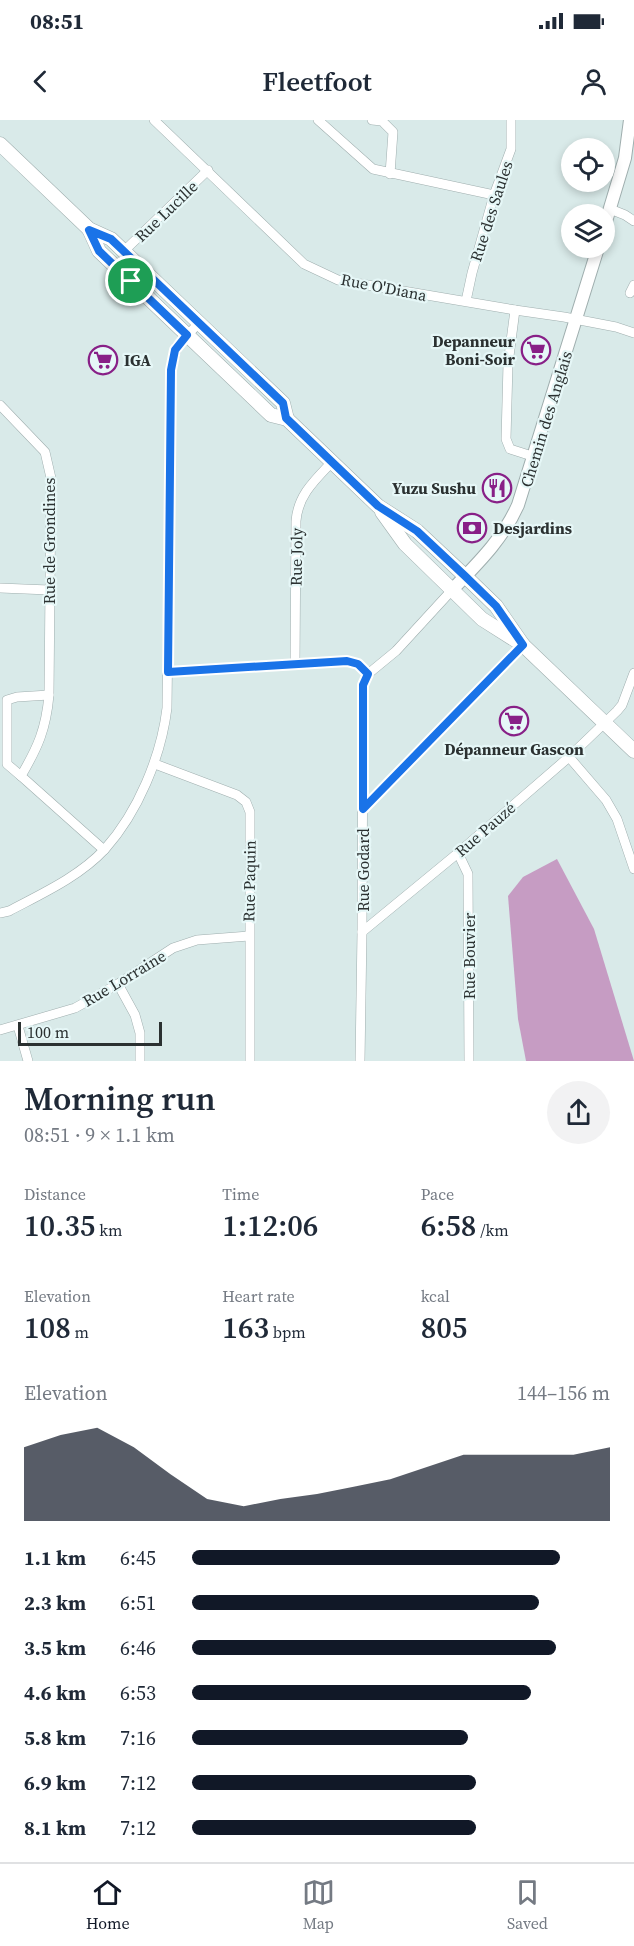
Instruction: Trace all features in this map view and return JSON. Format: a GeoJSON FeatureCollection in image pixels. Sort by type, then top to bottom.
{"type":"FeatureCollection","features":[{"type":"Feature","properties":{"kind":"main road"},"geometry":{"type":"LineString","coordinates":[[0,144],[89,230],[99,251],[271,416],[286,418]]}},
{"type":"Feature","properties":{"kind":"main road"},"geometry":{"type":"LineString","coordinates":[[89,230],[111,239],[283,403],[286,418],[378,506],[405,544],[482,619],[523,645],[634,751]]}},
{"type":"Feature","properties":{"kind":"main road"},"geometry":{"type":"LineString","coordinates":[[378,506],[417,531],[465,576],[496,606],[523,645]]}},
{"type":"Feature","properties":{"kind":"street","name":"Rue O'Diana"},"geometry":{"type":"LineString","coordinates":[[154,120],[303,264],[338,280],[576,319],[634,333]]}},
{"type":"Feature","properties":{"kind":"street"},"geometry":{"type":"LineString","coordinates":[[318,120],[373,170],[494,195]]}},
{"type":"Feature","properties":{"kind":"street"},"geometry":{"type":"LineString","coordinates":[[372,120],[382,121],[393,132],[390,174]]}},
{"type":"Feature","properties":{"kind":"street","name":"Rue des Saules"},"geometry":{"type":"LineString","coordinates":[[466,301],[494,195],[511,149],[511,120]]}},
{"type":"Feature","properties":{"kind":"street"},"geometry":{"type":"LineString","coordinates":[[611,204],[625,158],[630,120]]}},
{"type":"Feature","properties":{"kind":"street","name":"Rue Lucille"},"geometry":{"type":"LineString","coordinates":[[124,251],[208,170]]}},
{"type":"Feature","properties":{"kind":"street"},"geometry":{"type":"LineString","coordinates":[[615,211],[625,214],[634,221]]}},
{"type":"Feature","properties":{"kind":"street","name":"Chemin des Anglais"},"geometry":{"type":"LineString","coordinates":[[465,576],[493,546],[518,505],[535,457],[595,258]]}},
{"type":"Feature","properties":{"kind":"street"},"geometry":{"type":"LineString","coordinates":[[514,310],[508,371],[506,439],[510,449],[535,457]]}},
{"type":"Feature","properties":{"kind":"street"},"geometry":{"type":"LineString","coordinates":[[0,913],[9,911],[75,874],[104,850],[127,820],[155,764],[164,734],[167,708],[171,370],[175,350],[199,323]]}},
{"type":"Feature","properties":{"kind":"street","name":"Rue de Grondines"},"geometry":{"type":"LineString","coordinates":[[0,405],[45,452],[51,478],[50,695],[47,722],[37,749],[21,776]]}},
{"type":"Feature","properties":{"kind":"street","name":"Rue Joly"},"geometry":{"type":"LineString","coordinates":[[295,665],[298,505],[308,488],[332,462]]}},
{"type":"Feature","properties":{"kind":"street"},"geometry":{"type":"LineString","coordinates":[[168,672],[347,661],[358,664],[368,674],[396,651],[465,576]]}},
{"type":"Feature","properties":{"kind":"street"},"geometry":{"type":"LineString","coordinates":[[0,588],[49,590]]}},
{"type":"Feature","properties":{"kind":"street"},"geometry":{"type":"LineString","coordinates":[[363,809],[523,645]]}},
{"type":"Feature","properties":{"kind":"street","name":"Rue Pauzé"},"geometry":{"type":"LineString","coordinates":[[362,932],[569,757],[605,723],[622,705],[634,673]]}},
{"type":"Feature","properties":{"kind":"street","name":"Rue Godard"},"geometry":{"type":"LineString","coordinates":[[360,1061],[363,685],[368,674]]}},
{"type":"Feature","properties":{"kind":"street"},"geometry":{"type":"LineString","coordinates":[[50,695],[17,697],[7,700],[7,764],[104,850]]}},
{"type":"Feature","properties":{"kind":"street"},"geometry":{"type":"LineString","coordinates":[[569,757],[606,800],[617,819],[634,868]]}},
{"type":"Feature","properties":{"kind":"street","name":"Rue Paquin"},"geometry":{"type":"LineString","coordinates":[[155,764],[237,795],[246,802],[250,812],[250,1061]]}},
{"type":"Feature","properties":{"kind":"street","name":"Rue Bouvier"},"geometry":{"type":"LineString","coordinates":[[458,852],[468,873],[469,1061]]}},
{"type":"Feature","properties":{"kind":"street","name":"Rue Lorraine"},"geometry":{"type":"LineString","coordinates":[[0,1030],[75,1008],[118,984],[173,948],[197,940],[249,936]]}},
{"type":"Feature","properties":{"kind":"street"},"geometry":{"type":"LineString","coordinates":[[118,984],[135,1015],[140,1033],[140,1061]]}},
{"type":"Feature","properties":{"kind":"street"},"geometry":{"type":"LineString","coordinates":[[18,1026],[28,1061]]}},
{"type":"Feature","properties":{"kind":"shaded area"},"geometry":{"type":"Polygon","coordinates":[[[557,859],[594,929],[634,1061],[526,1061],[518,1019],[508,896],[523,877],[557,859]]]}},
{"type":"Feature","properties":{"kind":"place","name":"Depanneur Boni-Soir"},"geometry":{"type":"Point","coordinates":[536,350]}},
{"type":"Feature","properties":{"kind":"place","name":"IGA"},"geometry":{"type":"Point","coordinates":[103,360]}},
{"type":"Feature","properties":{"kind":"place","name":"Yuzu Sushu"},"geometry":{"type":"Point","coordinates":[497,488]}},
{"type":"Feature","properties":{"kind":"place","name":"Desjardins"},"geometry":{"type":"Point","coordinates":[472,528]}},
{"type":"Feature","properties":{"kind":"place","name":"Dépanneur Gascon"},"geometry":{"type":"Point","coordinates":[514,721]}},
{"type":"Feature","properties":{"kind":"route"},"geometry":{"type":"LineString","coordinates":[[89,230],[111,239],[283,403],[286,418],[378,506],[417,531],[465,576],[496,606],[523,645],[363,809],[363,685],[368,674],[358,664],[347,661],[168,672],[171,370],[175,350],[187,335],[131,281],[99,251],[89,230]]}}]}
